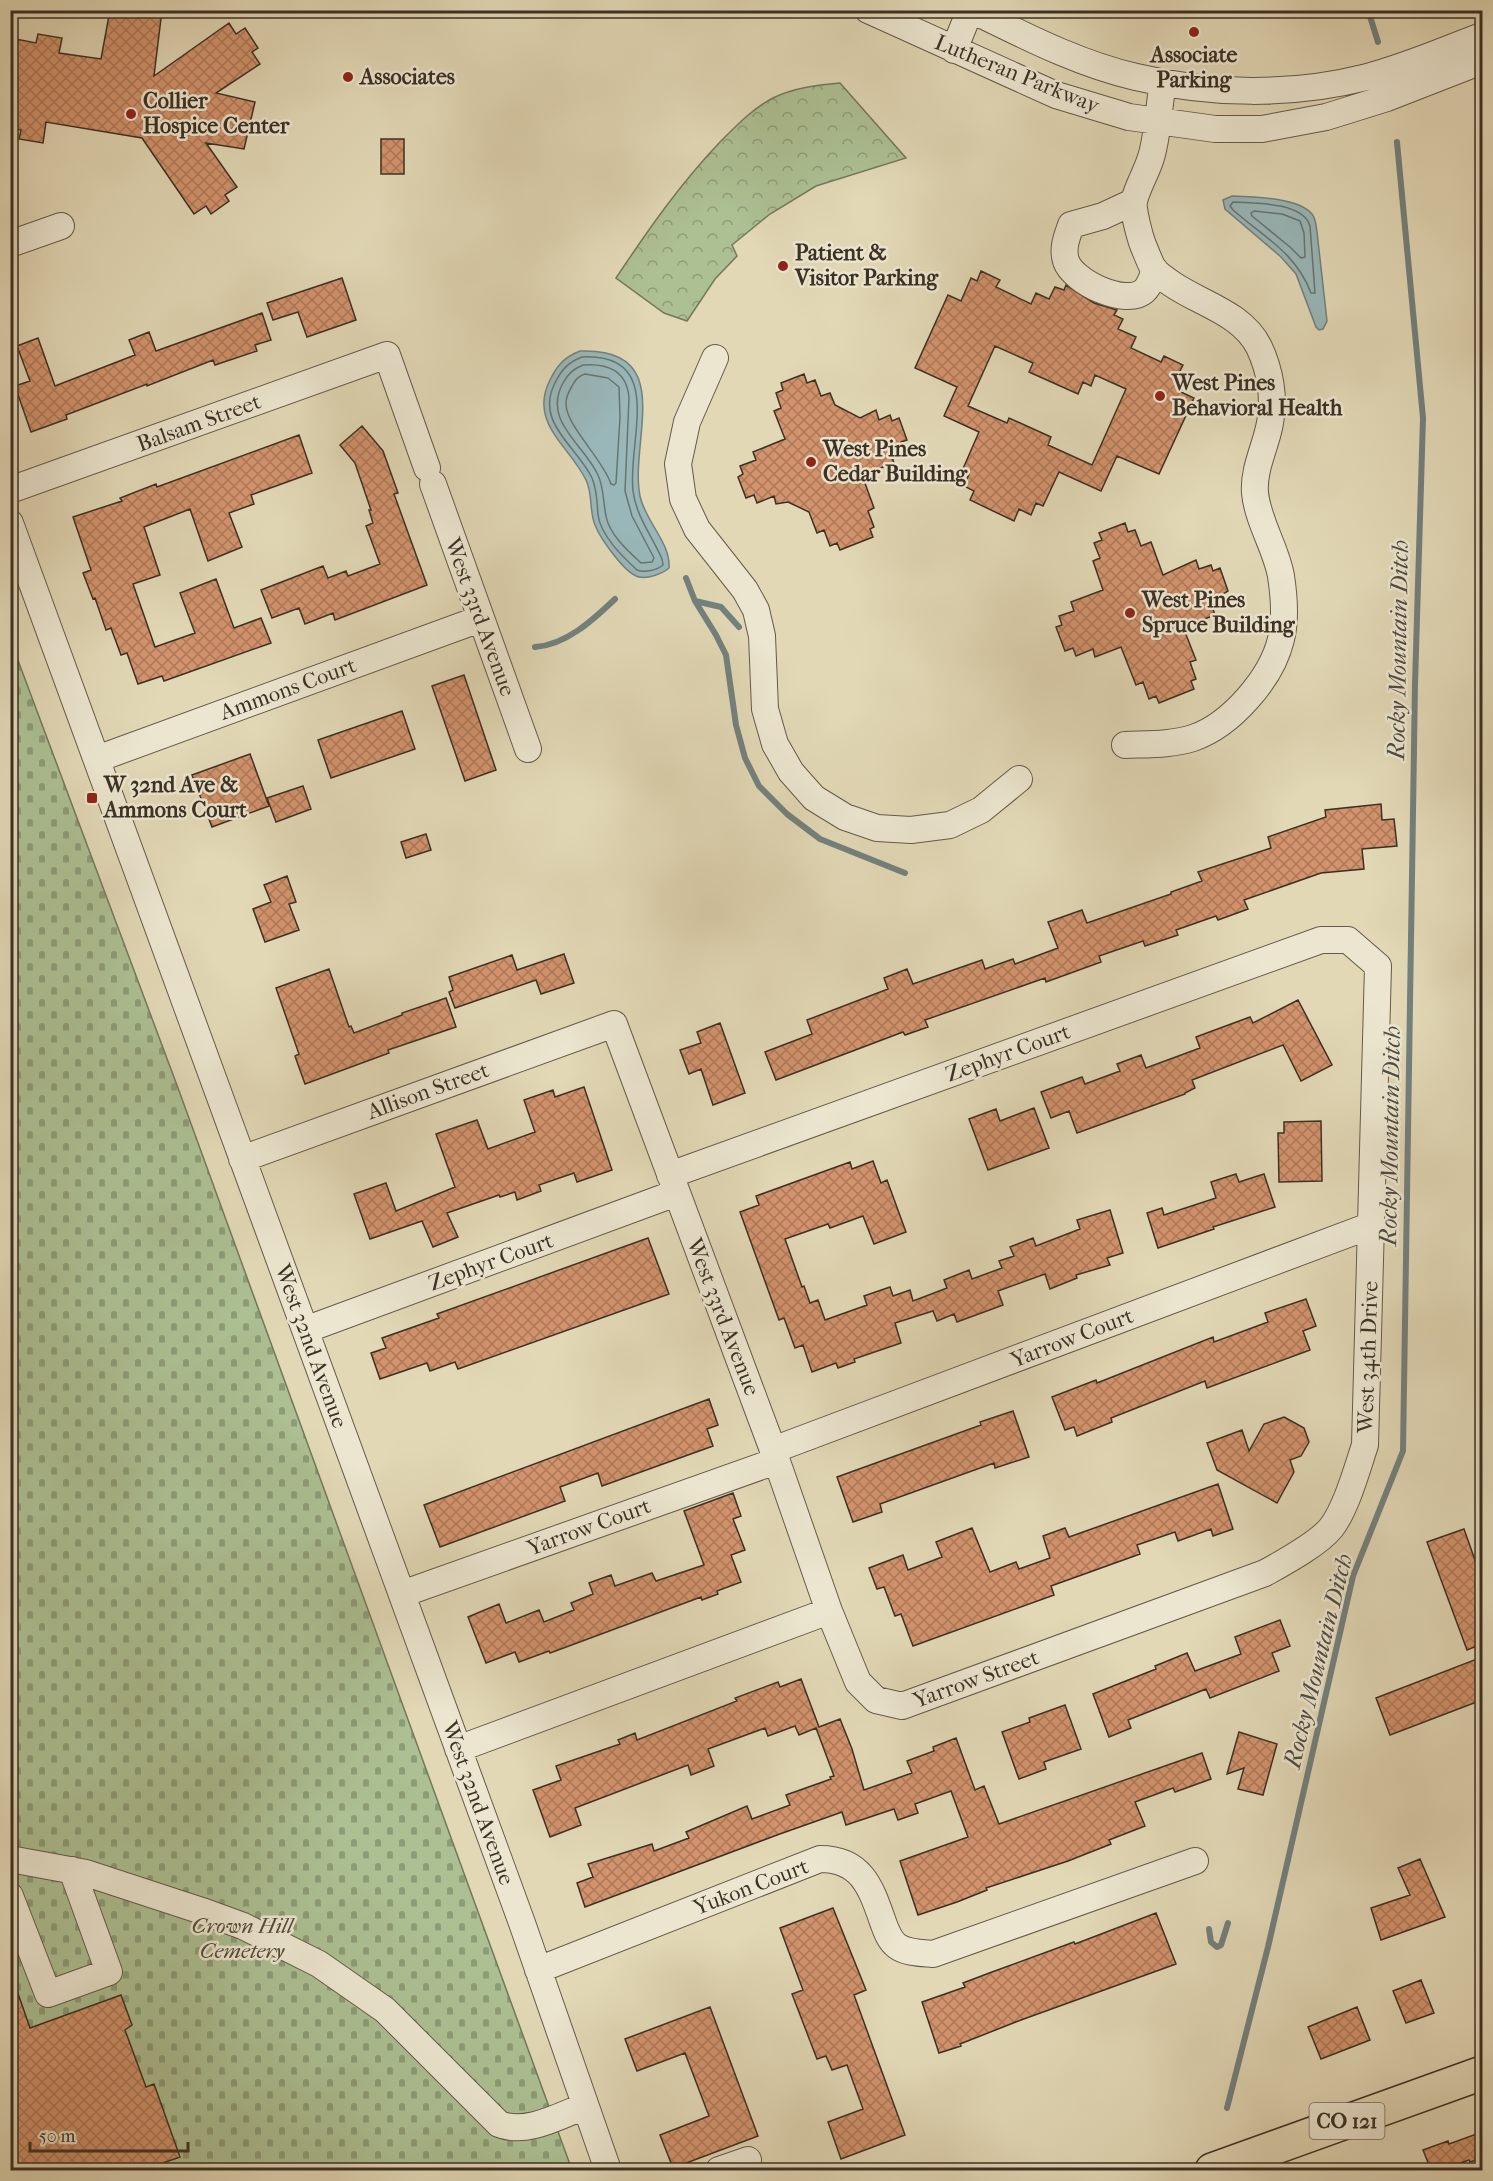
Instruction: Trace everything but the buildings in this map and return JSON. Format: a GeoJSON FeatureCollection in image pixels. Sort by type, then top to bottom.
{"type":"FeatureCollection","features":[{"type":"Feature","properties":{"kind":"main road","name":"CO 121"},"geometry":{"type":"LineString","coordinates":[[1212,2170],[1482,2073]]}},
{"type":"Feature","properties":{"kind":"street","name":"Lutheran Parkway"},"geometry":{"type":"LineString","coordinates":[[868,10],[1056,95],[1129,117],[1230,130],[1290,126],[1381,100],[1482,61]]}},
{"type":"Feature","properties":{"kind":"street","name":"Lutheran Parkway"},"geometry":{"type":"LineString","coordinates":[[971,10],[1083,61],[1136,77],[1249,91],[1322,86],[1393,70],[1482,36]]}},
{"type":"Feature","properties":{"kind":"street"},"geometry":{"type":"LineString","coordinates":[[954,50],[971,10]]}},
{"type":"Feature","properties":{"kind":"street"},"geometry":{"type":"LineString","coordinates":[[1125,745],[1162,744],[1193,737],[1218,725],[1235,712],[1253,692],[1270,667],[1281,639],[1284,604],[1280,573],[1255,494],[1256,473],[1270,422],[1272,393],[1258,345],[1239,322],[1182,291],[1155,270],[1143,244],[1133,202],[1152,152],[1163,82]]}},
{"type":"Feature","properties":{"kind":"street"},"geometry":{"type":"LineString","coordinates":[[1133,202],[1103,216],[1071,225],[1064,246],[1066,262],[1077,278],[1117,296],[1132,297],[1144,291],[1150,284],[1155,270]]}},
{"type":"Feature","properties":{"kind":"street"},"geometry":{"type":"LineString","coordinates":[[10,244],[61,226]]}},
{"type":"Feature","properties":{"kind":"street","name":"West 33rd Avenue"},"geometry":{"type":"LineString","coordinates":[[387,355],[528,749]]}},
{"type":"Feature","properties":{"kind":"street","name":"Balsam Street"},"geometry":{"type":"LineString","coordinates":[[10,490],[387,355]]}},
{"type":"Feature","properties":{"kind":"street"},"geometry":{"type":"LineString","coordinates":[[715,358],[687,422],[678,464],[683,499],[697,529],[746,590],[756,610],[762,636],[765,709],[775,744],[791,772],[814,798],[845,817],[877,828],[911,830],[950,825],[981,810],[1019,779]]}},
{"type":"Feature","properties":{"kind":"street","name":"West 32nd Avenue"},"geometry":{"type":"LineString","coordinates":[[10,523],[402,1594],[608,2170]]}},
{"type":"Feature","properties":{"kind":"street","name":"Ammons Court"},"geometry":{"type":"LineString","coordinates":[[97,759],[480,619]]}},
{"type":"Feature","properties":{"kind":"street","name":"Zephyr Court"},"geometry":{"type":"LineString","coordinates":[[305,1330],[673,1184],[1322,940],[1348,940]]}},
{"type":"Feature","properties":{"kind":"street","name":"West 34th Drive"},"geometry":{"type":"LineString","coordinates":[[1331,1528],[1350,1491],[1365,1445],[1372,1225],[1378,966],[1348,940]]}},
{"type":"Feature","properties":{"kind":"street","name":"West 33rd Avenue"},"geometry":{"type":"LineString","coordinates":[[614,1024],[830,1611]]}},
{"type":"Feature","properties":{"kind":"street","name":"Allison Street"},"geometry":{"type":"LineString","coordinates":[[242,1159],[614,1024]]}},
{"type":"Feature","properties":{"kind":"street","name":"Yarrow Court"},"geometry":{"type":"LineString","coordinates":[[402,1594],[774,1455],[1372,1225]]}},
{"type":"Feature","properties":{"kind":"street","name":"Yarrow Street"},"geometry":{"type":"LineString","coordinates":[[830,1611],[858,1682],[876,1700],[902,1706],[1265,1574],[1297,1555],[1331,1528]]}},
{"type":"Feature","properties":{"kind":"street"},"geometry":{"type":"LineString","coordinates":[[458,1749],[830,1611]]}},
{"type":"Feature","properties":{"kind":"street"},"geometry":{"type":"LineString","coordinates":[[10,1859],[86,1873],[202,1911],[243,1926],[319,1964],[385,2010],[499,2124],[514,2128],[529,2126],[585,2106]]}},
{"type":"Feature","properties":{"kind":"street","name":"Yukon Court"},"geometry":{"type":"LineString","coordinates":[[538,1970],[820,1859],[843,1862],[862,1876],[870,1886],[889,1937],[897,1946],[914,1952],[933,1954],[1195,1861]]}},
{"type":"Feature","properties":{"kind":"street"},"geometry":{"type":"LineString","coordinates":[[10,1896],[48,1994],[109,1972],[72,1870]]}},
{"type":"Feature","properties":{"kind":"street"},"geometry":{"type":"LineString","coordinates":[[719,2170],[748,2160]]}},
{"type":"Feature","properties":{"kind":"green space"},"geometry":{"type":"Polygon","coordinates":[[[840,83],[906,158],[816,186],[770,214],[732,245],[737,256],[715,279],[687,321],[664,313],[616,278],[678,191],[705,158],[745,118],[765,102],[789,92],[840,83]]]}},
{"type":"Feature","properties":{"kind":"green space","name":"Crown Hill Cemetery"},"geometry":{"type":"Polygon","coordinates":[[[10,639],[178,1088],[572,2170],[11,2170],[10,639]]]}},
{"type":"Feature","properties":{"kind":"water"},"geometry":{"type":"Polygon","coordinates":[[[1232,196],[1286,201],[1305,208],[1312,214],[1316,225],[1327,321],[1323,329],[1319,330],[1316,327],[1296,274],[1281,257],[1225,209],[1223,200],[1232,196]]]}},
{"type":"Feature","properties":{"kind":"water"},"geometry":{"type":"Polygon","coordinates":[[[580,351],[610,354],[629,364],[639,381],[643,401],[638,474],[640,496],[669,559],[669,568],[655,576],[639,577],[633,574],[620,563],[607,546],[593,520],[590,491],[586,480],[547,420],[544,408],[545,394],[551,378],[562,362],[580,351]]]}},
{"type":"Feature","properties":{"kind":"waterway","name":"Rocky Mountain Ditch"},"geometry":{"type":"LineString","coordinates":[[1368,10],[1378,42]]}},
{"type":"Feature","properties":{"kind":"waterway","name":"Rocky Mountain Ditch"},"geometry":{"type":"LineString","coordinates":[[1227,2108],[1268,1947],[1353,1576],[1403,1451],[1415,684],[1423,418],[1397,142]]}},
{"type":"Feature","properties":{"kind":"waterway"},"geometry":{"type":"LineString","coordinates":[[686,578],[695,601],[726,655],[736,725],[745,758],[759,786],[787,814],[820,839],[905,873]]}},
{"type":"Feature","properties":{"kind":"waterway"},"geometry":{"type":"LineString","coordinates":[[535,647],[557,642],[568,636],[588,623],[615,599]]}},
{"type":"Feature","properties":{"kind":"waterway"},"geometry":{"type":"LineString","coordinates":[[695,601],[721,607],[739,627]]}},
{"type":"Feature","properties":{"kind":"waterway"},"geometry":{"type":"LineString","coordinates":[[1209,1929],[1211,1942],[1217,1947],[1221,1945],[1228,1923]]}},
{"type":"Feature","properties":{"kind":"place","name":"Associate Parking"},"geometry":{"type":"Point","coordinates":[1194,32]}},
{"type":"Feature","properties":{"kind":"place","name":"Associates"},"geometry":{"type":"Point","coordinates":[348,77]}},
{"type":"Feature","properties":{"kind":"place","name":"Collier Hospice Center"},"geometry":{"type":"Point","coordinates":[131,114]}},
{"type":"Feature","properties":{"kind":"place","name":"Patient & Visitor Parking"},"geometry":{"type":"Point","coordinates":[783,266]}},
{"type":"Feature","properties":{"kind":"place","name":"West Pines Behavioral Health"},"geometry":{"type":"Point","coordinates":[1160,396]}},
{"type":"Feature","properties":{"kind":"place","name":"West Pines Cedar Building"},"geometry":{"type":"Point","coordinates":[811,462]}},
{"type":"Feature","properties":{"kind":"place","name":"West Pines Spruce Building"},"geometry":{"type":"Point","coordinates":[1130,613]}},
{"type":"Feature","properties":{"kind":"place","name":"W 32nd Ave & Ammons Court"},"geometry":{"type":"Point","coordinates":[92,798]}}]}
